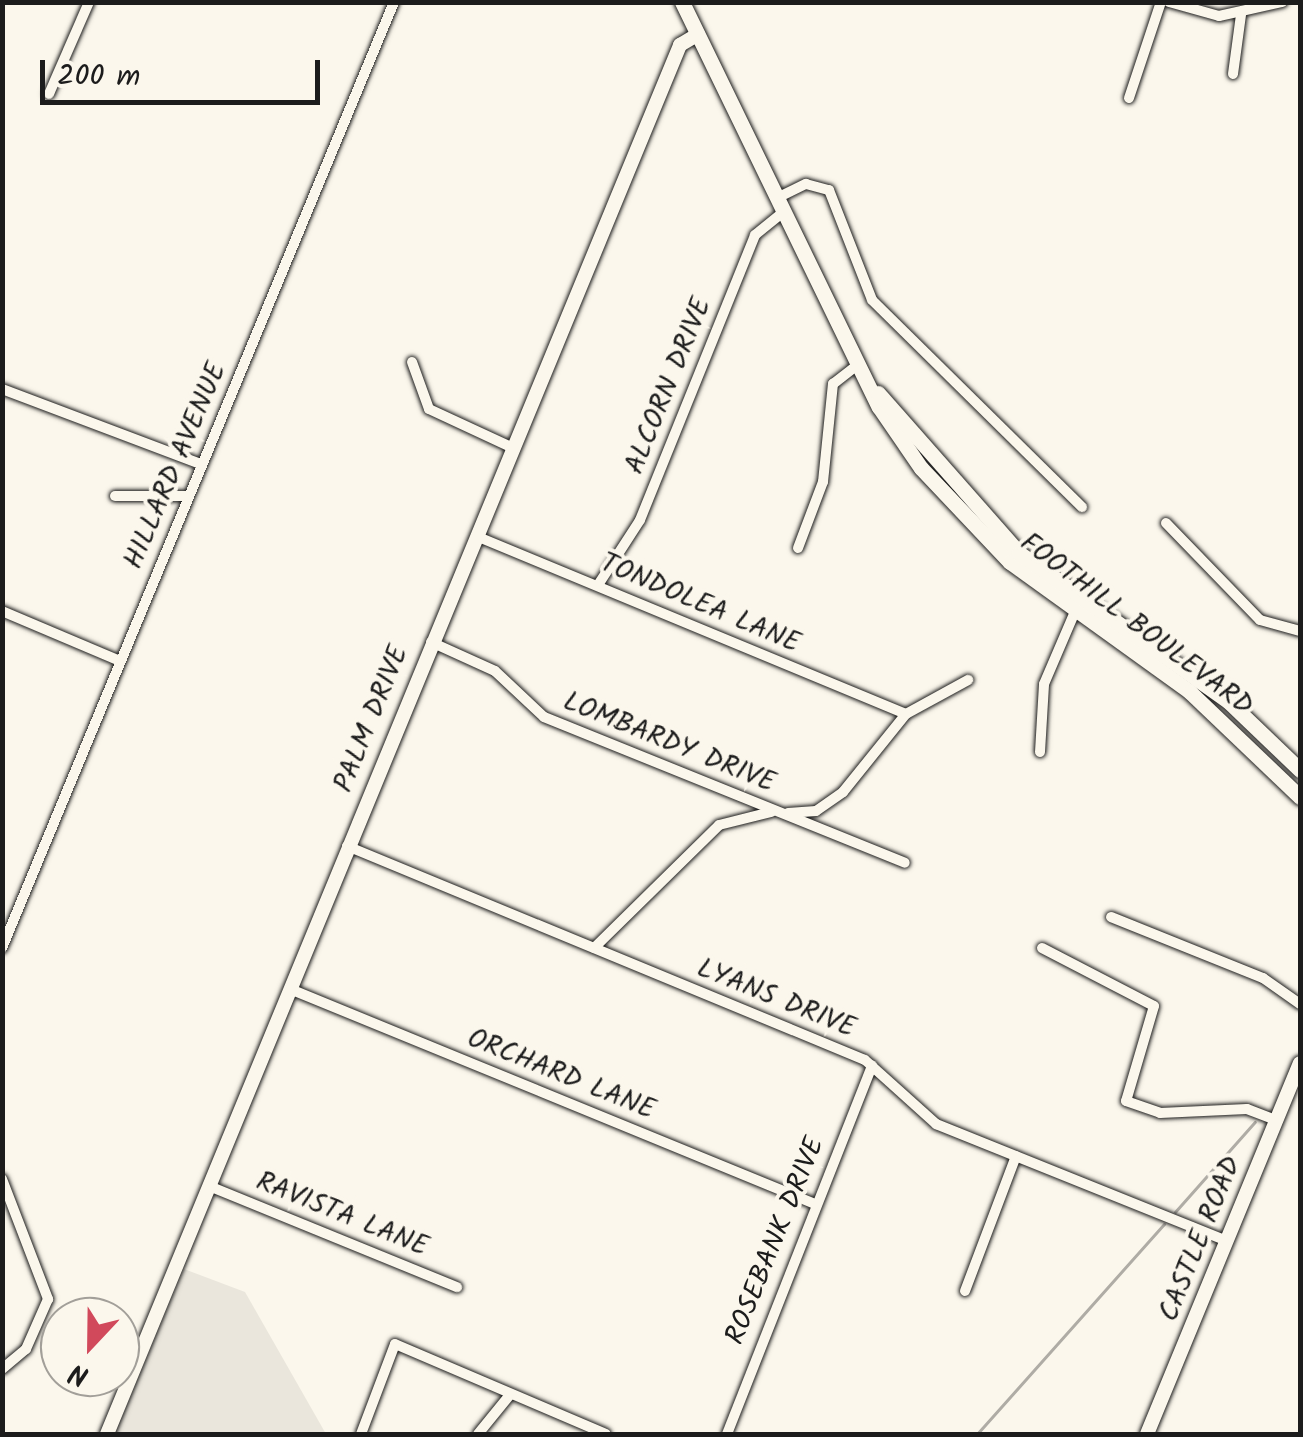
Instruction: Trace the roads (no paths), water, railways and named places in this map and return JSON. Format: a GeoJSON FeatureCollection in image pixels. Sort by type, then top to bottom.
{"type":"FeatureCollection","features":[{"type":"Feature","properties":{"kind":"main road","name":"FOOTHILL BOULEVARD"},"geometry":{"type":"LineString","coordinates":[[687,4],[698,34],[896,434],[961,514],[1077,606],[1160,663],[1239,710],[1300,770]]}},
{"type":"Feature","properties":{"kind":"main road","name":"FOOTHILL BOULEVARD"},"geometry":{"type":"LineString","coordinates":[[1160,663],[1300,797]]}},
{"type":"Feature","properties":{"kind":"street"},"geometry":{"type":"LineString","coordinates":[[49,94],[89,2]]}},
{"type":"Feature","properties":{"kind":"street","name":"HILLARD AVENUE"},"geometry":{"type":"LineString","coordinates":[[2,948],[394,2]]}},
{"type":"Feature","properties":{"kind":"street"},"geometry":{"type":"LineString","coordinates":[[1129,98],[1161,2]]}},
{"type":"Feature","properties":{"kind":"street"},"geometry":{"type":"LineString","coordinates":[[1169,2],[1242,16],[1282,2]]}},
{"type":"Feature","properties":{"kind":"street"},"geometry":{"type":"LineString","coordinates":[[1233,74],[1242,16]]}},
{"type":"Feature","properties":{"kind":"street","name":"PALM DRIVE"},"geometry":{"type":"LineString","coordinates":[[107,1434],[680,45],[698,34]]}},
{"type":"Feature","properties":{"kind":"street"},"geometry":{"type":"LineString","coordinates":[[783,204],[806,184],[830,190],[872,300],[1082,506]]}},
{"type":"Feature","properties":{"kind":"street","name":"ALCORN DRIVE"},"geometry":{"type":"LineString","coordinates":[[598,585],[640,520],[754,235],[783,204]]}},
{"type":"Feature","properties":{"kind":"street"},"geometry":{"type":"LineString","coordinates":[[412,362],[429,409],[512,448]]}},
{"type":"Feature","properties":{"kind":"street"},"geometry":{"type":"LineString","coordinates":[[798,548],[823,482],[833,384],[861,362]]}},
{"type":"Feature","properties":{"kind":"street"},"geometry":{"type":"LineString","coordinates":[[2,389],[201,464]]}},
{"type":"Feature","properties":{"kind":"street"},"geometry":{"type":"LineString","coordinates":[[114,496],[188,496]]}},
{"type":"Feature","properties":{"kind":"street"},"geometry":{"type":"LineString","coordinates":[[1166,524],[1260,620],[1300,631]]}},
{"type":"Feature","properties":{"kind":"street","name":"TONDOLEA LANE"},"geometry":{"type":"LineString","coordinates":[[476,536],[906,714]]}},
{"type":"Feature","properties":{"kind":"street"},"geometry":{"type":"LineString","coordinates":[[1040,752],[1044,684],[1077,606]]}},
{"type":"Feature","properties":{"kind":"street"},"geometry":{"type":"LineString","coordinates":[[2,611],[120,662]]}},
{"type":"Feature","properties":{"kind":"street","name":"LOMBARDY DRIVE"},"geometry":{"type":"LineString","coordinates":[[431,642],[495,670],[544,717],[905,863]]}},
{"type":"Feature","properties":{"kind":"street"},"geometry":{"type":"LineString","coordinates":[[594,948],[719,825],[776,812],[810,813],[843,792],[906,714],[968,680]]}},
{"type":"Feature","properties":{"kind":"street","name":"LYANS DRIVE"},"geometry":{"type":"LineString","coordinates":[[348,846],[872,1066],[936,1124],[1226,1241]]}},
{"type":"Feature","properties":{"kind":"street"},"geometry":{"type":"LineString","coordinates":[[1111,917],[1263,978],[1300,1004]]}},
{"type":"Feature","properties":{"kind":"street"},"geometry":{"type":"LineString","coordinates":[[1042,948],[1154,1006],[1126,1101],[1160,1113],[1247,1109],[1276,1120]]}},
{"type":"Feature","properties":{"kind":"street","name":"ORCHARD LANE"},"geometry":{"type":"LineString","coordinates":[[290,989],[814,1204]]}},
{"type":"Feature","properties":{"kind":"street","name":"CASTLE ROAD"},"geometry":{"type":"LineString","coordinates":[[1148,1434],[1300,1063]]}},
{"type":"Feature","properties":{"kind":"street","name":"ROSEBANK DRIVE"},"geometry":{"type":"LineString","coordinates":[[726,1434],[814,1204],[872,1066]]}},
{"type":"Feature","properties":{"kind":"street"},"geometry":{"type":"LineString","coordinates":[[965,1290],[1016,1156]]}},
{"type":"Feature","properties":{"kind":"street"},"geometry":{"type":"LineString","coordinates":[[2,1179],[48,1299],[26,1349],[2,1369]]}},
{"type":"Feature","properties":{"kind":"street","name":"RAVISTA LANE"},"geometry":{"type":"LineString","coordinates":[[209,1186],[458,1287]]}},
{"type":"Feature","properties":{"kind":"street"},"geometry":{"type":"LineString","coordinates":[[361,1434],[395,1344],[509,1396],[606,1434]]}},
{"type":"Feature","properties":{"kind":"street"},"geometry":{"type":"LineString","coordinates":[[478,1434],[509,1396]]}},
{"type":"Feature","properties":{"kind":"waterway"},"geometry":{"type":"LineString","coordinates":[[1175,1212],[1255,1122]]}},
{"type":"Feature","properties":{"kind":"waterway"},"geometry":{"type":"LineString","coordinates":[[977,1434],[1164,1224]]}}]}
